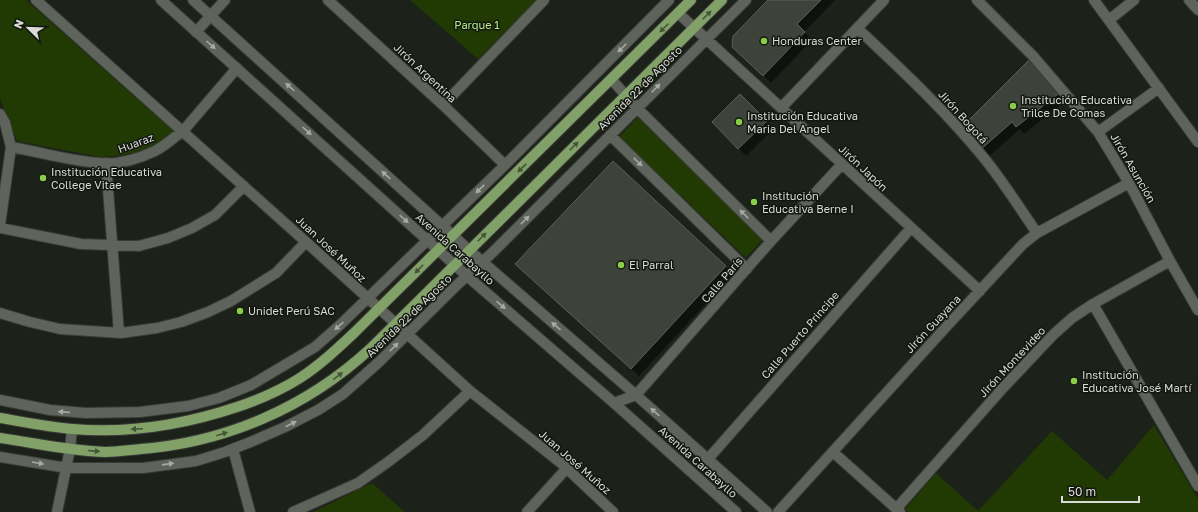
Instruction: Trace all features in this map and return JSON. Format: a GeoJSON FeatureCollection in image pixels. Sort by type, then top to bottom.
{"type":"FeatureCollection","features":[{"type":"Feature","properties":{"kind":"main road"},"geometry":{"type":"LineString","coordinates":[[0,418],[72,429],[116,431],[147,429],[180,424],[250,403],[299,378],[321,363],[343,344],[612,80],[691,0]]}},
{"type":"Feature","properties":{"kind":"main road","name":"Avenida 22 de Agosto"},"geometry":{"type":"LineString","coordinates":[[0,438],[70,449],[106,452],[170,447],[209,438],[246,426],[286,408],[312,394],[352,365],[395,324],[722,0]]}},
{"type":"Feature","properties":{"kind":"street","name":"Avenida Carabayllo"},"geometry":{"type":"LineString","coordinates":[[161,0],[454,265],[614,403],[736,512]]}},
{"type":"Feature","properties":{"kind":"street","name":"Avenida Carabayllo"},"geometry":{"type":"LineString","coordinates":[[193,0],[482,262],[636,395],[767,512]]}},
{"type":"Feature","properties":{"kind":"street"},"geometry":{"type":"LineString","coordinates":[[196,32],[225,0]]}},
{"type":"Feature","properties":{"kind":"street"},"geometry":{"type":"LineString","coordinates":[[443,105],[544,0]]}},
{"type":"Feature","properties":{"kind":"street"},"geometry":{"type":"LineString","coordinates":[[0,400],[50,410],[86,413],[140,412],[188,406],[219,398],[251,385],[315,347],[340,325],[505,165],[669,0]]}},
{"type":"Feature","properties":{"kind":"street","name":"Avenida 22 de Agosto"},"geometry":{"type":"LineString","coordinates":[[0,457],[66,468],[143,468],[196,461],[233,449],[285,427],[318,410],[343,394],[380,362],[746,0]]}},
{"type":"Feature","properties":{"kind":"street"},"geometry":{"type":"LineString","coordinates":[[781,108],[884,0]]}},
{"type":"Feature","properties":{"kind":"street","name":"Jirón Asunción"},"geometry":{"type":"LineString","coordinates":[[977,0],[1033,56],[1098,132],[1129,183],[1170,261],[1198,310]]}},
{"type":"Feature","properties":{"kind":"street"},"geometry":{"type":"LineString","coordinates":[[1094,0],[1198,142]]}},
{"type":"Feature","properties":{"kind":"street"},"geometry":{"type":"LineString","coordinates":[[1109,20],[1134,0]]}},
{"type":"Feature","properties":{"kind":"street"},"geometry":{"type":"LineString","coordinates":[[1189,0],[1198,10]]}},
{"type":"Feature","properties":{"kind":"street","name":"Juan José Muñoz"},"geometry":{"type":"LineString","coordinates":[[38,1],[470,391],[566,468],[613,512]]}},
{"type":"Feature","properties":{"kind":"street","name":"Jirón Argentina"},"geometry":{"type":"LineString","coordinates":[[334,2],[505,165]]}},
{"type":"Feature","properties":{"kind":"street","name":"Jirón Japón"},"geometry":{"type":"LineString","coordinates":[[678,13],[980,291]]}},
{"type":"Feature","properties":{"kind":"street","name":"Jirón Bogotá"},"geometry":{"type":"LineString","coordinates":[[857,28],[921,88],[962,133],[989,164],[1037,233]]}},
{"type":"Feature","properties":{"kind":"street","name":"Huaraz"},"geometry":{"type":"LineString","coordinates":[[11,147],[93,162],[118,162],[135,158],[155,151],[183,131],[237,68]]}},
{"type":"Feature","properties":{"kind":"street"},"geometry":{"type":"LineString","coordinates":[[612,80],[637,108],[771,242]]}},
{"type":"Feature","properties":{"kind":"street"},"geometry":{"type":"LineString","coordinates":[[1098,132],[1159,88]]}},
{"type":"Feature","properties":{"kind":"street"},"geometry":{"type":"LineString","coordinates":[[0,114],[5,123],[11,147],[0,224]]}},
{"type":"Feature","properties":{"kind":"street"},"geometry":{"type":"LineString","coordinates":[[610,135],[747,270]]}},
{"type":"Feature","properties":{"kind":"street"},"geometry":{"type":"LineString","coordinates":[[106,163],[119,333]]}},
{"type":"Feature","properties":{"kind":"street","name":"Calle París"},"geometry":{"type":"LineString","coordinates":[[614,403],[636,395],[842,164]]}},
{"type":"Feature","properties":{"kind":"street","name":"Jirón Guayana"},"geometry":{"type":"LineString","coordinates":[[778,512],[1023,244],[1037,233],[1129,183]]}},
{"type":"Feature","properties":{"kind":"street"},"geometry":{"type":"LineString","coordinates":[[0,228],[81,244],[140,246],[168,238],[192,228],[215,215],[244,186]]}},
{"type":"Feature","properties":{"kind":"street","name":"Calle Puerto Principe"},"geometry":{"type":"LineString","coordinates":[[708,459],[911,228]]}},
{"type":"Feature","properties":{"kind":"street"},"geometry":{"type":"LineString","coordinates":[[0,313],[60,329],[119,333],[157,328],[181,322],[219,306],[254,288],[276,273],[306,242]]}},
{"type":"Feature","properties":{"kind":"street","name":"Jirón Montevideo"},"geometry":{"type":"LineString","coordinates":[[898,510],[1002,389],[1053,335],[1072,318],[1093,304],[1170,261]]}},
{"type":"Feature","properties":{"kind":"street"},"geometry":{"type":"LineString","coordinates":[[1093,304],[1197,481]]}},
{"type":"Feature","properties":{"kind":"street"},"geometry":{"type":"LineString","coordinates":[[294,512],[358,483],[423,435],[470,391]]}},
{"type":"Feature","properties":{"kind":"street"},"geometry":{"type":"LineString","coordinates":[[57,512],[70,449],[72,429]]}},
{"type":"Feature","properties":{"kind":"street"},"geometry":{"type":"LineString","coordinates":[[233,449],[250,512]]}},
{"type":"Feature","properties":{"kind":"street"},"geometry":{"type":"LineString","coordinates":[[833,452],[898,510]]}},
{"type":"Feature","properties":{"kind":"street"},"geometry":{"type":"LineString","coordinates":[[527,512],[566,468]]}},
{"type":"Feature","properties":{"kind":"green space"},"geometry":{"type":"Polygon","coordinates":[[[0,0],[26,0],[173,131],[165,138],[148,148],[129,154],[100,157],[17,141],[0,99],[0,0]]]}},
{"type":"Feature","properties":{"kind":"green space","name":"Parque 1"},"geometry":{"type":"Polygon","coordinates":[[[410,0],[537,0],[478,59],[410,0]]]}},
{"type":"Feature","properties":{"kind":"green space"},"geometry":{"type":"Polygon","coordinates":[[[638,117],[763,239],[746,258],[619,137],[638,117]]]}},
{"type":"Feature","properties":{"kind":"green space"},"geometry":{"type":"Polygon","coordinates":[[[1154,425],[1198,499],[1198,512],[908,512],[905,509],[936,473],[978,511],[1052,431],[1107,480],[1154,425]]]}},
{"type":"Feature","properties":{"kind":"green space"},"geometry":{"type":"Polygon","coordinates":[[[372,483],[405,512],[313,512],[372,483]]]}},
{"type":"Feature","properties":{"kind":"building","name":"Honduras Center"},"geometry":{"type":"Polygon","coordinates":[[[768,0],[821,0],[797,24],[805,32],[763,76],[732,47],[733,36],[768,0]]]}},
{"type":"Feature","properties":{"kind":"building","name":"Institución Educativa Trilce De Comas"},"geometry":{"type":"Polygon","coordinates":[[[1031,58],[1062,91],[1016,127],[1012,122],[979,151],[960,129],[1031,58]]]}},
{"type":"Feature","properties":{"kind":"building","name":"Institución Educativa Maria Del Angel"},"geometry":{"type":"Polygon","coordinates":[[[740,94],[767,121],[738,149],[712,122],[740,94]]]}},
{"type":"Feature","properties":{"kind":"building","name":"El Parral"},"geometry":{"type":"Polygon","coordinates":[[[613,161],[726,266],[631,369],[515,264],[613,161]]]}},
{"type":"Feature","properties":{"kind":"place","name":"Honduras Center"},"geometry":{"type":"Point","coordinates":[764,41]}},
{"type":"Feature","properties":{"kind":"place","name":"Institución Educativa Trilce De Comas"},"geometry":{"type":"Point","coordinates":[1013,106]}},
{"type":"Feature","properties":{"kind":"place","name":"Institución Educativa Maria Del Angel"},"geometry":{"type":"Point","coordinates":[739,122]}},
{"type":"Feature","properties":{"kind":"place","name":"Institución Educativa College Vitae"},"geometry":{"type":"Point","coordinates":[43,178]}},
{"type":"Feature","properties":{"kind":"place","name":"Institución Educativa Berne I"},"geometry":{"type":"Point","coordinates":[754,202]}},
{"type":"Feature","properties":{"kind":"place","name":"El Parral"},"geometry":{"type":"Point","coordinates":[621,265]}},
{"type":"Feature","properties":{"kind":"place","name":"Unidet Perú SAC"},"geometry":{"type":"Point","coordinates":[240,311]}},
{"type":"Feature","properties":{"kind":"place","name":"Institución Educativa José Martí"},"geometry":{"type":"Point","coordinates":[1074,381]}}]}
